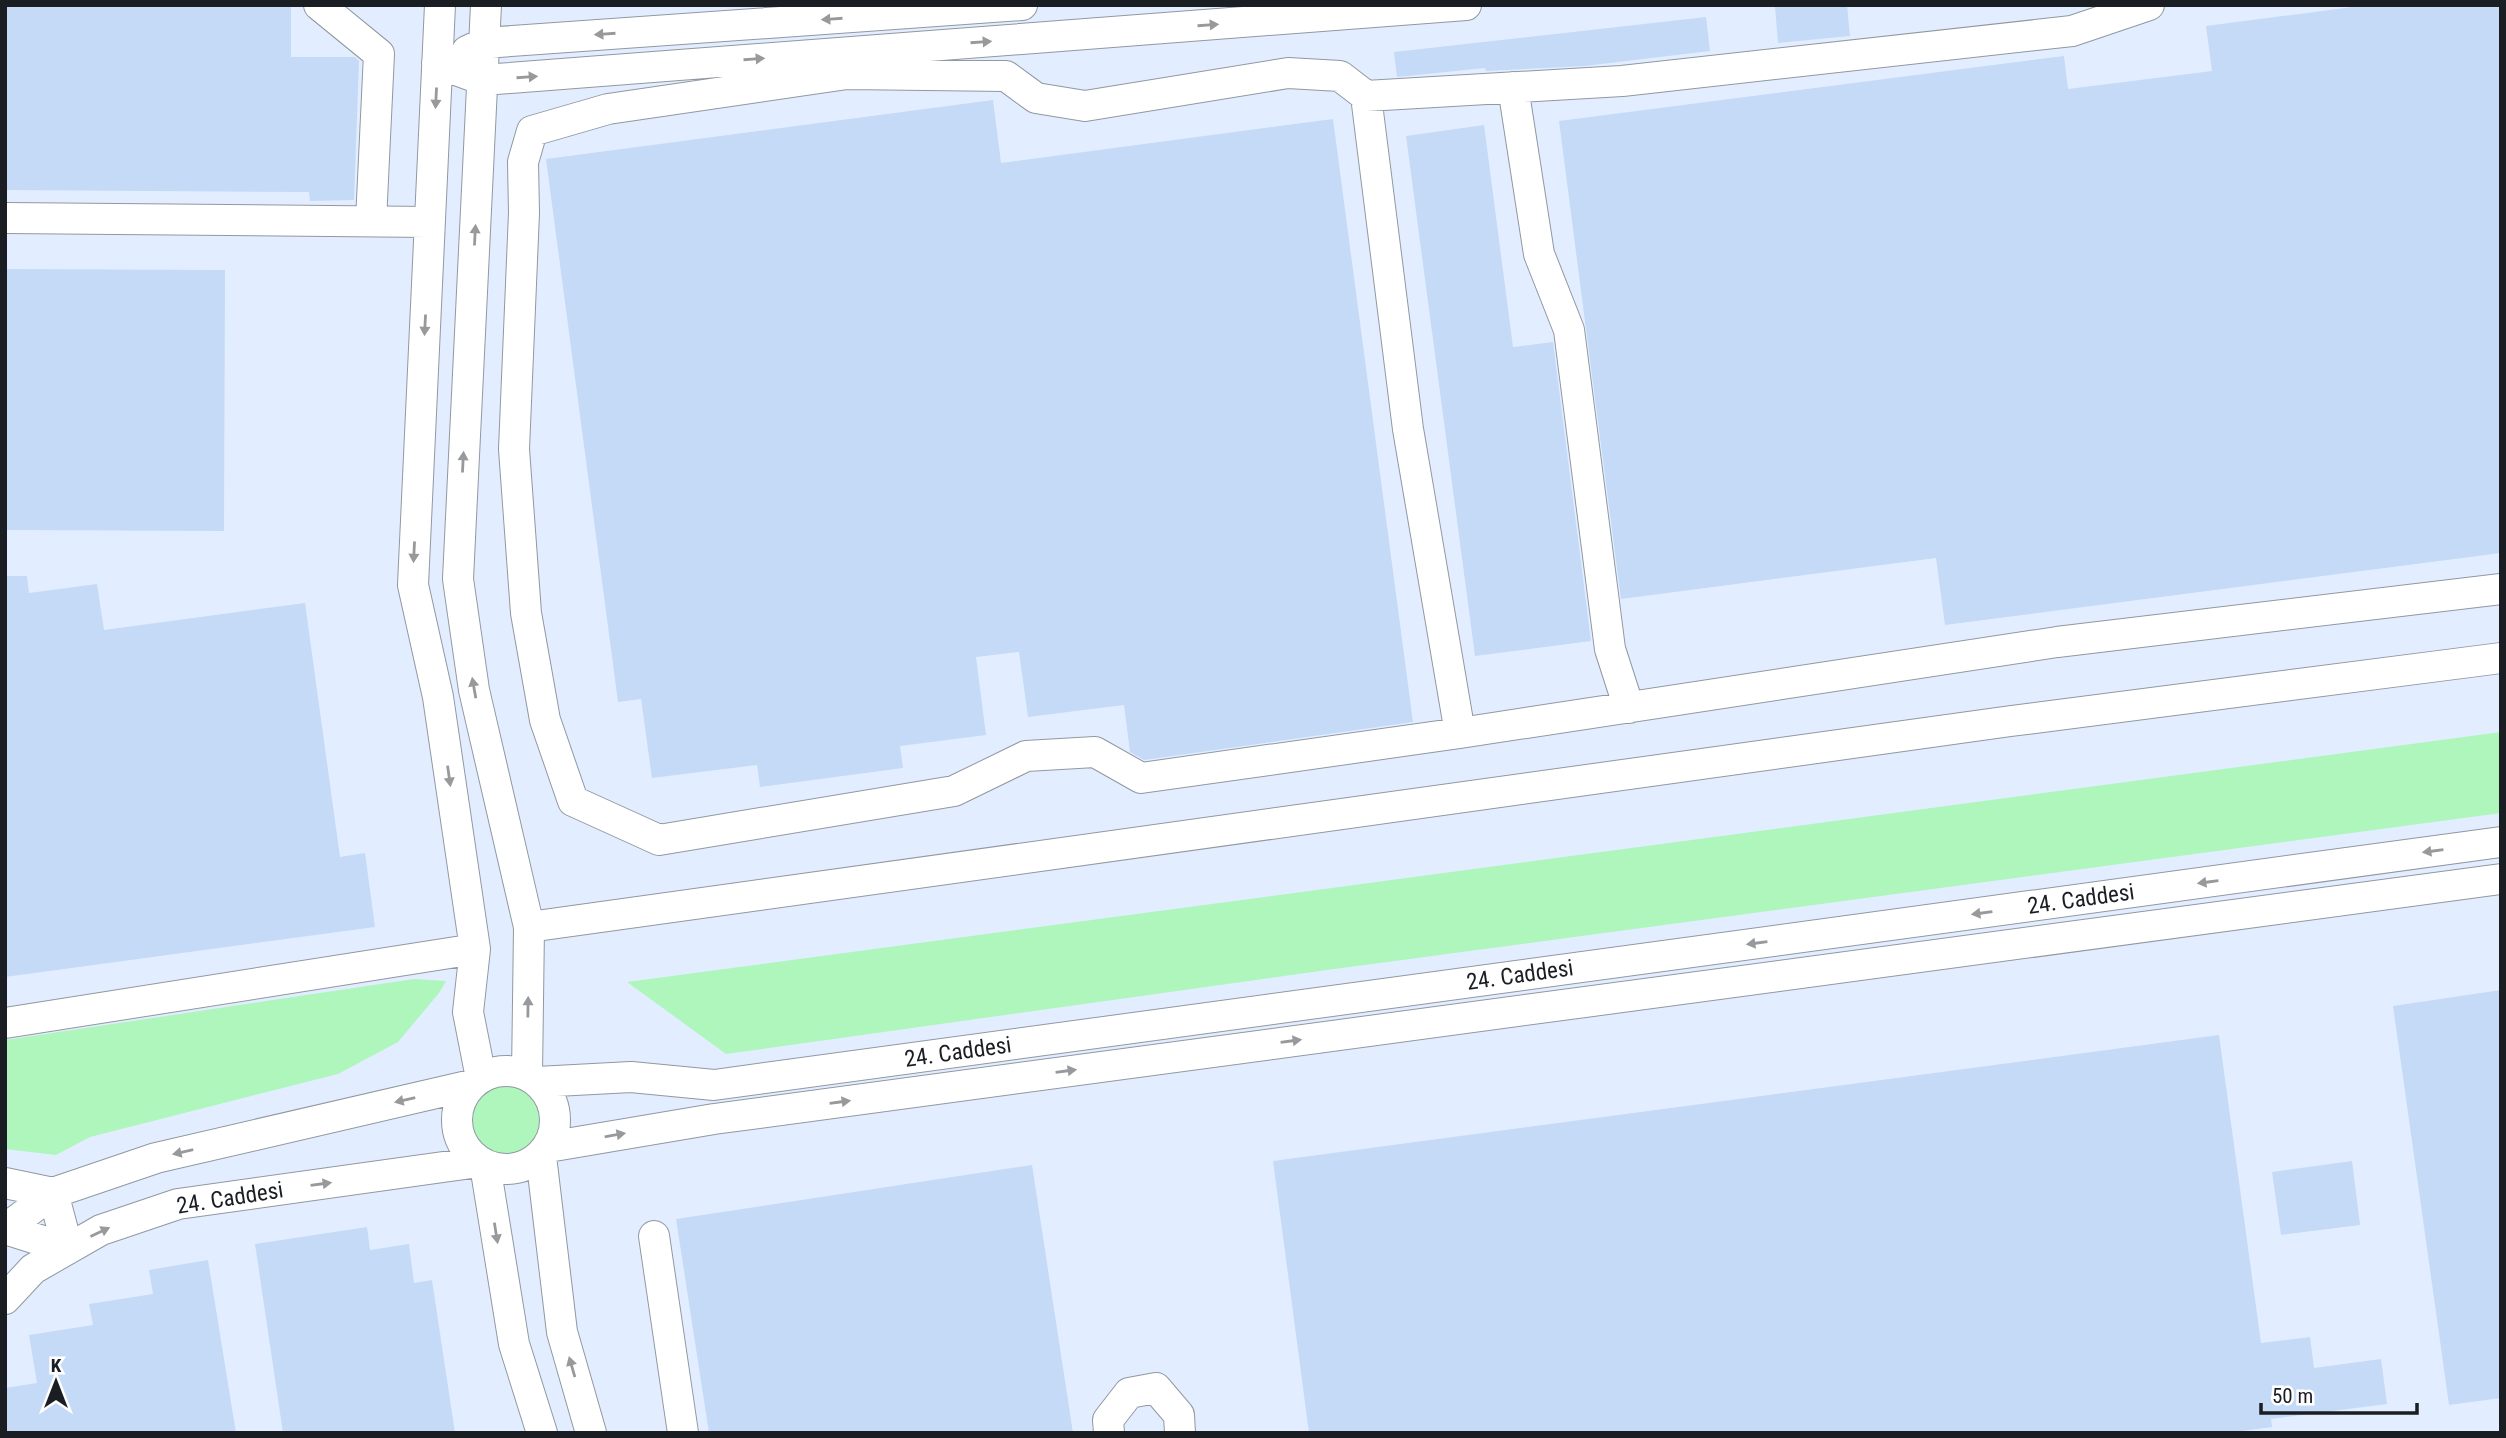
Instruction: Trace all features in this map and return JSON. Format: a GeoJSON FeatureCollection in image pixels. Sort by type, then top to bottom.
{"type":"FeatureCollection","features":[{"type":"Feature","properties":{"kind":"street"},"geometry":{"type":"LineString","coordinates":[[319,5],[379,54],[371,221]]}},
{"type":"Feature","properties":{"kind":"street"},"geometry":{"type":"LineString","coordinates":[[440,5],[413,585],[438,696],[475,949],[468,1012],[476,1081],[459,1105],[457,1129],[466,1150],[482,1164],[496,1169],[520,1168],[544,1151]]}},
{"type":"Feature","properties":{"kind":"street"},"geometry":{"type":"LineString","coordinates":[[486,5],[457,579],[474,690],[529,927],[532,1079]]}},
{"type":"Feature","properties":{"kind":"street"},"geometry":{"type":"LineString","coordinates":[[438,64],[484,43],[1022,5]]}},
{"type":"Feature","properties":{"kind":"street"},"geometry":{"type":"LineString","coordinates":[[438,64],[483,80],[1466,5]]}},
{"type":"Feature","properties":{"kind":"street"},"geometry":{"type":"LineString","coordinates":[[2149,5],[2072,31],[1622,81],[1366,96],[1340,76],[1288,73],[1085,106],[1036,98],[1006,76],[846,74],[608,109],[533,131],[523,162],[524,213],[514,449],[527,613],[545,720],[573,801],[659,840],[954,791],[1026,756],[1095,752],[1141,778],[1629,708],[2057,642],[2501,589]]}},
{"type":"Feature","properties":{"kind":"street"},"geometry":{"type":"LineString","coordinates":[[1513,87],[1539,254],[1569,330],[1611,649],[1629,708]]}},
{"type":"Feature","properties":{"kind":"street"},"geometry":{"type":"LineString","coordinates":[[1366,96],[1408,429],[1460,733]]}},
{"type":"Feature","properties":{"kind":"street"},"geometry":{"type":"LineString","coordinates":[[5,218],[430,222]]}},
{"type":"Feature","properties":{"kind":"street"},"geometry":{"type":"LineString","coordinates":[[529,927],[2025,720],[2501,658]]}},
{"type":"Feature","properties":{"kind":"street","name":"24. Caddesi"},"geometry":{"type":"LineString","coordinates":[[532,1079],[631,1077],[714,1085],[2501,842]]}},
{"type":"Feature","properties":{"kind":"street","name":"24. Caddesi"},"geometry":{"type":"LineString","coordinates":[[544,1151],[714,1119],[2501,879]]}},
{"type":"Feature","properties":{"kind":"street"},"geometry":{"type":"LineString","coordinates":[[5,1023],[475,949]]}},
{"type":"Feature","properties":{"kind":"street"},"geometry":{"type":"LineString","coordinates":[[5,1229],[52,1193],[156,1158],[476,1081],[503,1071],[532,1079],[552,1101],[555,1112],[556,1124],[544,1151],[562,1332],[591,1433]]}},
{"type":"Feature","properties":{"kind":"street"},"geometry":{"type":"LineString","coordinates":[[482,1164],[514,1343],[542,1433]]}},
{"type":"Feature","properties":{"kind":"street","name":"24. Caddesi"},"geometry":{"type":"LineString","coordinates":[[5,1299],[33,1269],[101,1230],[177,1204],[482,1164]]}},
{"type":"Feature","properties":{"kind":"street"},"geometry":{"type":"LineString","coordinates":[[5,1183],[52,1193]]}},
{"type":"Feature","properties":{"kind":"street"},"geometry":{"type":"LineString","coordinates":[[52,1193],[68,1249]]}},
{"type":"Feature","properties":{"kind":"street"},"geometry":{"type":"LineString","coordinates":[[5,1229],[68,1249]]}},
{"type":"Feature","properties":{"kind":"street"},"geometry":{"type":"LineString","coordinates":[[654,1236],[683,1433]]}},
{"type":"Feature","properties":{"kind":"street"},"geometry":{"type":"LineString","coordinates":[[1109,1433],[1108,1420],[1129,1393],[1156,1388],[1179,1415],[1180,1433]]}},
{"type":"Feature","properties":{"kind":"shaded area"},"geometry":{"type":"Polygon","coordinates":[[[5,5],[2501,5],[2501,1433],[5,1433],[5,5]]]}},
{"type":"Feature","properties":{"kind":"green space"},"geometry":{"type":"Polygon","coordinates":[[[2501,732],[2501,813],[1327,970],[726,1054],[627,982],[2501,732]]]}},
{"type":"Feature","properties":{"kind":"green space"},"geometry":{"type":"Polygon","coordinates":[[[414,979],[446,981],[398,1042],[338,1074],[90,1137],[56,1155],[5,1149],[5,1040],[414,979]]]}},
{"type":"Feature","properties":{"kind":"green space"},"geometry":{"type":"Polygon","coordinates":[[[499,1085],[513,1085],[526,1090],[536,1100],[541,1120],[536,1140],[526,1150],[513,1155],[499,1155],[486,1150],[476,1140],[471,1127],[471,1113],[476,1100],[486,1090],[499,1085]]]}},
{"type":"Feature","properties":{"kind":"building"},"geometry":{"type":"Polygon","coordinates":[[[5,5],[291,5],[291,57],[355,57],[359,61],[354,200],[310,201],[309,192],[5,190],[5,5]]]}},
{"type":"Feature","properties":{"kind":"building"},"geometry":{"type":"Polygon","coordinates":[[[1847,5],[1850,36],[1778,43],[1775,7],[1847,5]]]}},
{"type":"Feature","properties":{"kind":"building"},"geometry":{"type":"Polygon","coordinates":[[[2368,5],[2501,5],[2501,553],[1945,625],[1936,558],[1621,599],[1559,121],[2064,56],[2068,89],[2212,71],[2206,26],[2368,5]]]}},
{"type":"Feature","properties":{"kind":"building"},"geometry":{"type":"Polygon","coordinates":[[[1706,17],[1710,51],[1585,66],[1486,71],[1485,68],[1397,77],[1394,52],[1706,17]]]}},
{"type":"Feature","properties":{"kind":"building"},"geometry":{"type":"Polygon","coordinates":[[[993,100],[1001,163],[1333,119],[1413,722],[1144,760],[1130,752],[1124,705],[1028,717],[1019,652],[976,657],[986,735],[900,746],[903,768],[760,787],[757,765],[652,778],[641,699],[618,702],[546,159],[993,100]]]}},
{"type":"Feature","properties":{"kind":"building"},"geometry":{"type":"Polygon","coordinates":[[[1484,125],[1513,347],[1553,342],[1591,641],[1475,656],[1406,136],[1484,125]]]}},
{"type":"Feature","properties":{"kind":"building"},"geometry":{"type":"Polygon","coordinates":[[[5,269],[225,270],[224,531],[5,530],[5,269]]]}},
{"type":"Feature","properties":{"kind":"building"},"geometry":{"type":"Polygon","coordinates":[[[5,576],[27,576],[29,593],[97,584],[104,630],[305,603],[340,857],[365,853],[375,927],[5,977],[5,576]]]}},
{"type":"Feature","properties":{"kind":"building"},"geometry":{"type":"Polygon","coordinates":[[[2501,990],[2501,1398],[2449,1405],[2393,1006],[2501,990]]]}},
{"type":"Feature","properties":{"kind":"building"},"geometry":{"type":"Polygon","coordinates":[[[2219,1035],[2261,1343],[2310,1337],[2314,1368],[2381,1359],[2387,1404],[2271,1419],[2272,1427],[2227,1433],[1309,1433],[1273,1161],[2219,1035]]]}},
{"type":"Feature","properties":{"kind":"building"},"geometry":{"type":"Polygon","coordinates":[[[2352,1161],[2360,1225],[2281,1235],[2272,1172],[2352,1161]]]}},
{"type":"Feature","properties":{"kind":"building"},"geometry":{"type":"Polygon","coordinates":[[[1032,1165],[1073,1433],[709,1433],[676,1219],[1032,1165]]]}},
{"type":"Feature","properties":{"kind":"building"},"geometry":{"type":"Polygon","coordinates":[[[367,1227],[370,1250],[409,1244],[414,1283],[432,1280],[455,1433],[283,1433],[255,1244],[367,1227]]]}},
{"type":"Feature","properties":{"kind":"building"},"geometry":{"type":"Polygon","coordinates":[[[208,1260],[236,1433],[5,1433],[5,1388],[37,1383],[29,1335],[93,1325],[89,1304],[153,1294],[149,1270],[208,1260]]]}}]}
